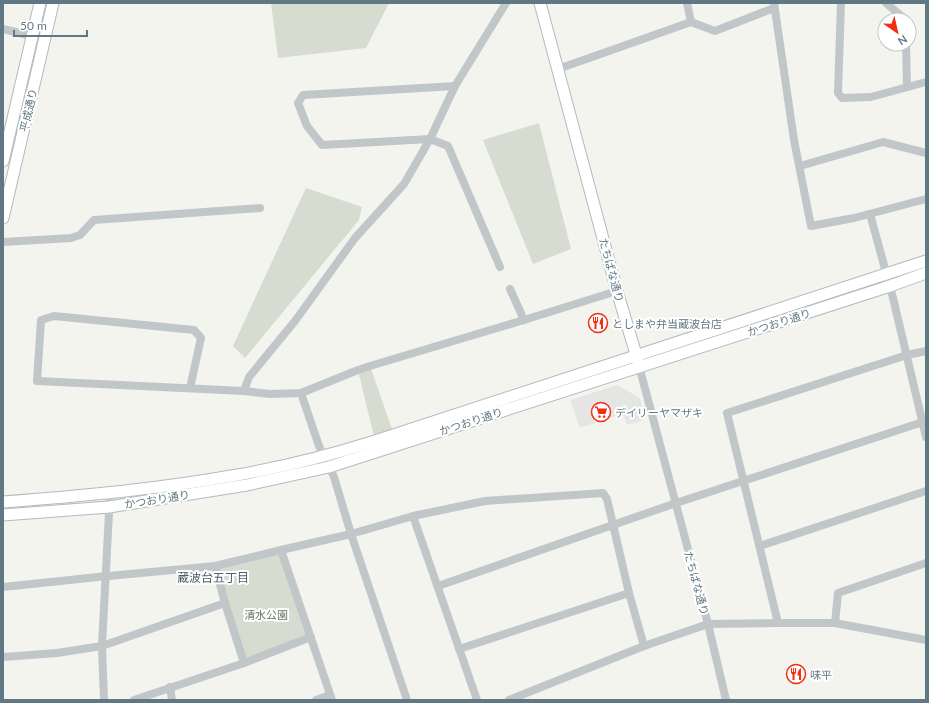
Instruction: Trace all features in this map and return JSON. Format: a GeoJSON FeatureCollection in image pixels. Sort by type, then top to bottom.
{"type":"FeatureCollection","features":[{"type":"Feature","properties":{"kind":"street","name":"平成通り"},"geometry":{"type":"LineString","coordinates":[[3,161],[40,3]]}},
{"type":"Feature","properties":{"kind":"street","name":"平成通り"},"geometry":{"type":"LineString","coordinates":[[3,218],[53,3]]}},
{"type":"Feature","properties":{"kind":"street"},"geometry":{"type":"LineString","coordinates":[[244,391],[249,377],[295,321],[355,238],[404,184],[430,139],[456,86],[506,3]]}},
{"type":"Feature","properties":{"kind":"street","name":"たちばな通り"},"geometry":{"type":"LineString","coordinates":[[540,3],[676,503],[708,624],[726,700]]}},
{"type":"Feature","properties":{"kind":"street"},"geometry":{"type":"LineString","coordinates":[[687,3],[691,22]]}},
{"type":"Feature","properties":{"kind":"street"},"geometry":{"type":"LineString","coordinates":[[842,3],[838,93],[842,98],[871,97],[926,82]]}},
{"type":"Feature","properties":{"kind":"street"},"geometry":{"type":"LineString","coordinates":[[886,3],[897,12]]}},
{"type":"Feature","properties":{"kind":"street"},"geometry":{"type":"LineString","coordinates":[[558,69],[691,22],[715,31],[774,5],[794,140],[811,226],[854,218],[926,199]]}},
{"type":"Feature","properties":{"kind":"street"},"geometry":{"type":"LineString","coordinates":[[3,29],[32,36]]}},
{"type":"Feature","properties":{"kind":"street"},"geometry":{"type":"LineString","coordinates":[[906,52],[907,87]]}},
{"type":"Feature","properties":{"kind":"street"},"geometry":{"type":"LineString","coordinates":[[456,86],[303,95],[298,103],[307,126],[322,145],[430,139],[448,146],[500,267]]}},
{"type":"Feature","properties":{"kind":"street"},"geometry":{"type":"LineString","coordinates":[[800,166],[884,142],[926,153]]}},
{"type":"Feature","properties":{"kind":"street"},"geometry":{"type":"LineString","coordinates":[[3,242],[71,238],[80,235],[94,220],[260,208]]}},
{"type":"Feature","properties":{"kind":"street"},"geometry":{"type":"LineString","coordinates":[[870,214],[890,286],[924,422],[926,437]]}},
{"type":"Feature","properties":{"kind":"street","name":"かつおり通り"},"geometry":{"type":"LineString","coordinates":[[3,515],[109,506],[247,485],[329,467],[926,261]]}},
{"type":"Feature","properties":{"kind":"street","name":"かつおり通り"},"geometry":{"type":"LineString","coordinates":[[3,502],[110,493],[178,485],[238,475],[324,456],[890,286],[926,273]]}},
{"type":"Feature","properties":{"kind":"street"},"geometry":{"type":"LineString","coordinates":[[510,289],[524,320]]}},
{"type":"Feature","properties":{"kind":"street"},"geometry":{"type":"LineString","coordinates":[[190,388],[201,338],[194,330],[54,316],[41,320],[37,381],[244,391],[270,394],[301,393],[358,370],[618,291]]}},
{"type":"Feature","properties":{"kind":"street"},"geometry":{"type":"LineString","coordinates":[[778,622],[727,413],[907,355],[926,352]]}},
{"type":"Feature","properties":{"kind":"street"},"geometry":{"type":"LineString","coordinates":[[301,393],[319,446],[334,477],[351,534],[407,700]]}},
{"type":"Feature","properties":{"kind":"street"},"geometry":{"type":"LineString","coordinates":[[438,586],[613,524],[924,422]]}},
{"type":"Feature","properties":{"kind":"street"},"geometry":{"type":"LineString","coordinates":[[760,546],[926,491]]}},
{"type":"Feature","properties":{"kind":"street"},"geometry":{"type":"LineString","coordinates":[[104,700],[102,646],[110,493]]}},
{"type":"Feature","properties":{"kind":"street"},"geometry":{"type":"LineString","coordinates":[[3,587],[215,566],[351,534],[413,516],[485,501],[603,493],[607,499],[629,593],[644,646]]}},
{"type":"Feature","properties":{"kind":"street"},"geometry":{"type":"LineString","coordinates":[[413,516],[477,700]]}},
{"type":"Feature","properties":{"kind":"street"},"geometry":{"type":"LineString","coordinates":[[281,550],[331,698],[316,700]]}},
{"type":"Feature","properties":{"kind":"street"},"geometry":{"type":"LineString","coordinates":[[835,623],[838,593],[926,563]]}},
{"type":"Feature","properties":{"kind":"street"},"geometry":{"type":"LineString","coordinates":[[215,566],[244,663]]}},
{"type":"Feature","properties":{"kind":"street"},"geometry":{"type":"LineString","coordinates":[[459,649],[629,593]]}},
{"type":"Feature","properties":{"kind":"street"},"geometry":{"type":"LineString","coordinates":[[3,657],[57,653],[102,646],[225,603]]}},
{"type":"Feature","properties":{"kind":"street"},"geometry":{"type":"LineString","coordinates":[[509,700],[644,646],[708,624],[778,622],[835,623],[926,640]]}},
{"type":"Feature","properties":{"kind":"street"},"geometry":{"type":"LineString","coordinates":[[134,700],[244,663],[311,638]]}},
{"type":"Feature","properties":{"kind":"street"},"geometry":{"type":"LineString","coordinates":[[170,687],[172,700]]}},
{"type":"Feature","properties":{"kind":"shaded area"},"geometry":{"type":"Polygon","coordinates":[[[617,385],[640,398],[644,420],[627,425],[623,414],[580,428],[570,400],[617,385]]]}},
{"type":"Feature","properties":{"kind":"green space"},"geometry":{"type":"Polygon","coordinates":[[[271,3],[389,3],[366,48],[278,58],[271,3]]]}},
{"type":"Feature","properties":{"kind":"green space"},"geometry":{"type":"Polygon","coordinates":[[[539,123],[571,249],[533,264],[483,140],[539,123]]]}},
{"type":"Feature","properties":{"kind":"green space"},"geometry":{"type":"Polygon","coordinates":[[[306,188],[362,207],[359,220],[245,358],[233,346],[306,188]]]}},
{"type":"Feature","properties":{"kind":"green space"},"geometry":{"type":"Polygon","coordinates":[[[370,366],[394,435],[375,441],[358,370],[370,366]]]}},
{"type":"Feature","properties":{"kind":"green space","name":"清水公園"},"geometry":{"type":"Polygon","coordinates":[[[281,550],[311,637],[244,663],[215,566],[281,550]]]}},
{"type":"Feature","properties":{"kind":"place","name":"としまや弁当蔵波台店"},"geometry":{"type":"Point","coordinates":[598,323]}},
{"type":"Feature","properties":{"kind":"place","name":"デイリーヤマザキ"},"geometry":{"type":"Point","coordinates":[601,412]}},
{"type":"Feature","properties":{"kind":"place","name":"味平"},"geometry":{"type":"Point","coordinates":[796,674]}},
{"type":"Feature","properties":{"kind":"district","name":"蔵波台五丁目"},"geometry":{"type":"Point","coordinates":[213,577]}}]}
